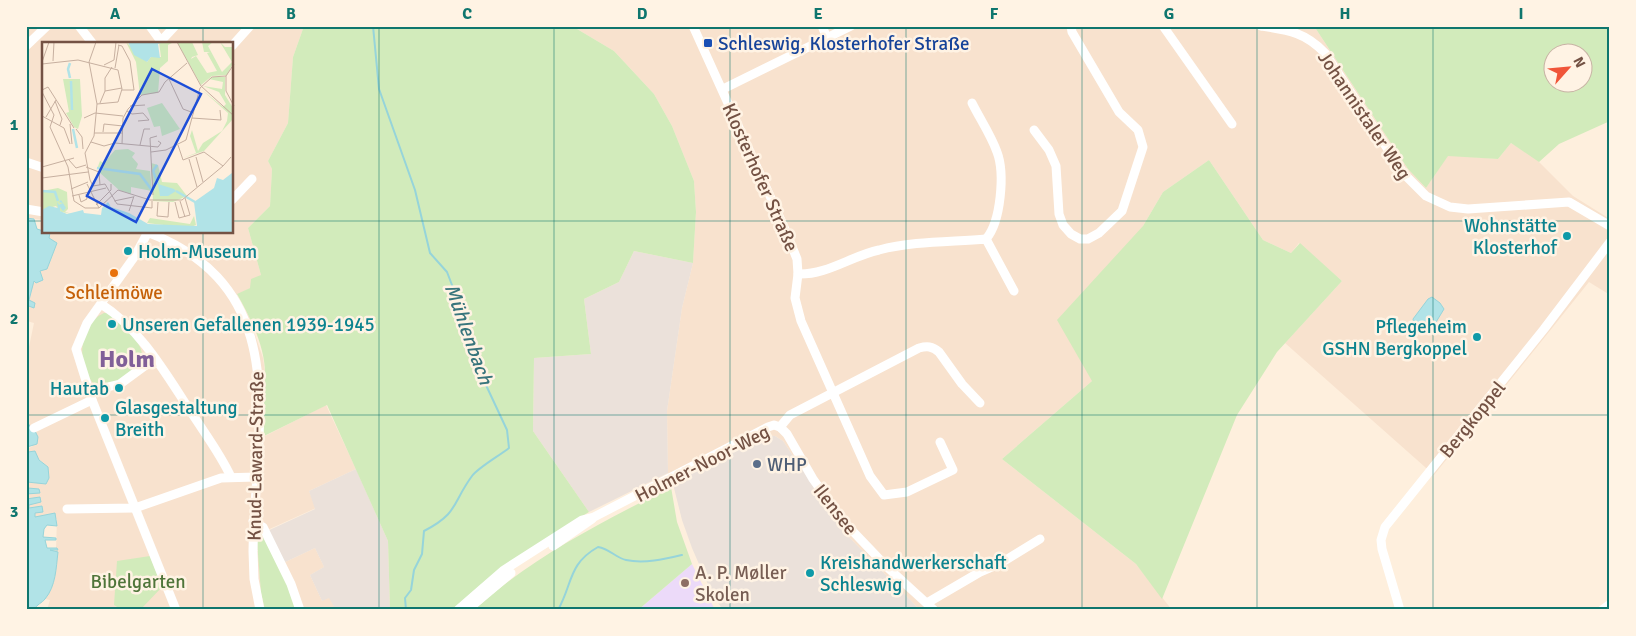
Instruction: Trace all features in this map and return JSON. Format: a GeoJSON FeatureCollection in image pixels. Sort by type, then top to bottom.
{"type":"FeatureCollection","features":[{"type":"Feature","properties":{"kind":"street"},"geometry":{"type":"LineString","coordinates":[[26,46],[47,26]]}},
{"type":"Feature","properties":{"kind":"street"},"geometry":{"type":"LineString","coordinates":[[79,26],[91,42]]}},
{"type":"Feature","properties":{"kind":"street"},"geometry":{"type":"LineString","coordinates":[[150,26],[162,42],[175,26]]}},
{"type":"Feature","properties":{"kind":"street"},"geometry":{"type":"LineString","coordinates":[[234,44],[250,26]]}},
{"type":"Feature","properties":{"kind":"street","name":"Klosterhofer Straße"},"geometry":{"type":"LineString","coordinates":[[693,26],[797,259],[798,274],[795,298],[801,321],[870,476],[884,495],[907,492],[953,470],[940,442]]}},
{"type":"Feature","properties":{"kind":"street"},"geometry":{"type":"LineString","coordinates":[[822,26],[827,38]]}},
{"type":"Feature","properties":{"kind":"street"},"geometry":{"type":"LineString","coordinates":[[722,89],[851,26]]}},
{"type":"Feature","properties":{"kind":"street"},"geometry":{"type":"LineString","coordinates":[[1034,130],[1049,150],[1056,166],[1060,214],[1063,225],[1071,234],[1080,239],[1088,239],[1099,233],[1122,211],[1143,146],[1138,130],[1119,112],[1072,32],[1071,26]]}},
{"type":"Feature","properties":{"kind":"street"},"geometry":{"type":"LineString","coordinates":[[1163,26],[1232,124]]}},
{"type":"Feature","properties":{"kind":"street","name":"Johannistaler Weg"},"geometry":{"type":"LineString","coordinates":[[1261,26],[1302,34],[1314,41],[1325,53],[1404,174],[1426,196],[1450,207],[1468,209],[1570,202],[1610,226]]}},
{"type":"Feature","properties":{"kind":"street"},"geometry":{"type":"LineString","coordinates":[[798,274],[818,273],[856,257],[895,246],[986,239],[992,232],[997,220],[1000,162],[997,151],[972,103]]}},
{"type":"Feature","properties":{"kind":"street"},"geometry":{"type":"LineString","coordinates":[[26,162],[42,167]]}},
{"type":"Feature","properties":{"kind":"street"},"geometry":{"type":"LineString","coordinates":[[234,198],[252,179]]}},
{"type":"Feature","properties":{"kind":"street"},"geometry":{"type":"LineString","coordinates":[[26,209],[42,212]]}},
{"type":"Feature","properties":{"kind":"street"},"geometry":{"type":"LineString","coordinates":[[147,234],[87,323],[76,349],[92,396],[176,610]]}},
{"type":"Feature","properties":{"kind":"street","name":"Knud-Laward-Straße"},"geometry":{"type":"LineString","coordinates":[[150,234],[188,251],[205,264],[229,291],[245,319],[256,354],[259,375],[253,521],[254,579],[260,610]]}},
{"type":"Feature","properties":{"kind":"street"},"geometry":{"type":"LineString","coordinates":[[986,239],[1014,290]]}},
{"type":"Feature","properties":{"kind":"street","name":"Bergkoppel"},"geometry":{"type":"LineString","coordinates":[[1400,610],[1382,549],[1381,540],[1385,527],[1544,329],[1610,242]]}},
{"type":"Feature","properties":{"kind":"street"},"geometry":{"type":"LineString","coordinates":[[101,304],[123,320],[154,359],[231,477]]}},
{"type":"Feature","properties":{"kind":"street","name":"Holmer-Noor-Weg"},"geometry":{"type":"LineString","coordinates":[[467,610],[506,577],[582,527],[594,517],[768,427],[774,425],[780,427],[786,416],[919,348],[926,346],[938,352],[962,384],[980,403]]}},
{"type":"Feature","properties":{"kind":"street"},"geometry":{"type":"LineString","coordinates":[[34,428],[92,396],[120,384],[154,359]]}},
{"type":"Feature","properties":{"kind":"street","name":"Ilensee"},"geometry":{"type":"LineString","coordinates":[[780,427],[787,434],[813,479],[838,515],[887,567],[930,607],[980,572],[1001,563],[1040,539]]}},
{"type":"Feature","properties":{"kind":"street"},"geometry":{"type":"LineString","coordinates":[[67,509],[135,508],[231,477],[256,477]]}},
{"type":"Feature","properties":{"kind":"street","name":"Holmer-Noor-Weg"},"geometry":{"type":"LineString","coordinates":[[458,610],[504,570],[582,520],[594,517]]}},
{"type":"Feature","properties":{"kind":"street"},"geometry":{"type":"LineString","coordinates":[[253,521],[263,528],[292,584],[300,610]]}},
{"type":"Feature","properties":{"kind":"street"},"geometry":{"type":"LineString","coordinates":[[1602,610],[1610,604]]}},
{"type":"Feature","properties":{"kind":"shaded area"},"geometry":{"type":"Polygon","coordinates":[[[26,26],[304,26],[293,57],[288,123],[268,161],[272,169],[270,206],[248,228],[261,275],[250,288],[237,295],[249,317],[263,358],[265,372],[261,438],[326,405],[356,469],[309,491],[316,508],[263,532],[257,529],[261,593],[265,610],[47,610],[50,600],[45,599],[55,578],[57,519],[35,517],[35,513],[41,506],[29,508],[28,504],[40,497],[26,499],[26,494],[39,492],[28,488],[27,482],[46,484],[49,478],[48,467],[27,449],[33,446],[33,432],[26,419],[26,361],[34,323],[27,321],[27,305],[34,308],[29,301],[32,285],[57,243],[49,238],[50,234],[234,234],[234,42],[42,42],[42,220],[26,218],[26,26]],[[141,351],[86,369],[96,386],[142,361],[141,351]]]}},
{"type":"Feature","properties":{"kind":"shaded area"},"geometry":{"type":"Polygon","coordinates":[[[572,26],[1314,26],[1408,169],[1426,188],[1448,155],[1498,159],[1511,143],[1535,158],[1573,196],[1610,219],[1610,295],[1589,282],[1434,475],[1285,343],[1342,281],[1299,243],[1291,253],[1263,240],[1209,160],[1163,192],[1143,226],[1092,381],[1002,459],[1136,564],[1172,610],[920,610],[845,533],[783,441],[775,436],[764,435],[692,471],[673,484],[668,473],[667,411],[682,308],[693,263],[696,212],[694,181],[672,126],[654,94],[614,51],[572,26]]]}},
{"type":"Feature","properties":{"kind":"shaded area"},"geometry":{"type":"Polygon","coordinates":[[[634,251],[693,263],[682,308],[667,411],[668,473],[589,512],[533,431],[534,358],[591,354],[584,299],[619,282],[634,251]]]}},
{"type":"Feature","properties":{"kind":"shaded area"},"geometry":{"type":"Polygon","coordinates":[[[764,435],[775,436],[783,441],[845,533],[920,610],[723,610],[712,594],[692,548],[682,520],[673,484],[692,471],[764,435]]]}},
{"type":"Feature","properties":{"kind":"shaded area"},"geometry":{"type":"Polygon","coordinates":[[[356,469],[388,541],[390,610],[336,610],[329,598],[322,601],[310,575],[324,567],[315,548],[279,565],[263,533],[315,509],[309,491],[356,469]]]}},
{"type":"Feature","properties":{"kind":"shaded area"},"geometry":{"type":"Polygon","coordinates":[[[315,548],[324,567],[310,575],[322,601],[329,597],[336,610],[296,610],[279,565],[315,548]]]}},
{"type":"Feature","properties":{"kind":"shaded area","name":"A. P. Møller Skolen"},"geometry":{"type":"Polygon","coordinates":[[[692,564],[715,610],[638,610],[692,564]]]}},
{"type":"Feature","properties":{"kind":"green space"},"geometry":{"type":"Polygon","coordinates":[[[304,26],[572,26],[614,51],[654,94],[672,126],[694,181],[696,212],[693,263],[634,251],[619,282],[584,299],[591,354],[534,358],[533,431],[589,512],[535,545],[501,569],[453,610],[390,610],[388,541],[327,405],[260,438],[265,373],[264,363],[260,342],[237,294],[250,288],[251,279],[261,275],[248,228],[270,206],[272,169],[268,161],[288,123],[293,57],[304,26]]]}},
{"type":"Feature","properties":{"kind":"green space"},"geometry":{"type":"Polygon","coordinates":[[[1314,26],[1610,26],[1610,121],[1559,144],[1539,162],[1511,143],[1498,159],[1448,156],[1426,188],[1408,169],[1314,26]]]}},
{"type":"Feature","properties":{"kind":"green space"},"geometry":{"type":"Polygon","coordinates":[[[1209,160],[1263,240],[1291,253],[1300,243],[1342,281],[1277,352],[1237,415],[1162,599],[1136,564],[1002,459],[1092,381],[1057,320],[1143,226],[1163,192],[1209,160]]]}},
{"type":"Feature","properties":{"kind":"green space"},"geometry":{"type":"Polygon","coordinates":[[[104,313],[108,313],[132,335],[138,342],[142,357],[141,365],[116,382],[96,386],[89,378],[85,368],[82,347],[84,336],[89,327],[95,319],[104,313]]]}},
{"type":"Feature","properties":{"kind":"green space"},"geometry":{"type":"Polygon","coordinates":[[[671,487],[677,522],[692,564],[638,610],[474,610],[520,573],[568,542],[671,487]]]}},
{"type":"Feature","properties":{"kind":"green space"},"geometry":{"type":"Polygon","coordinates":[[[256,529],[263,532],[287,582],[296,610],[265,610],[261,593],[256,529]]]}},
{"type":"Feature","properties":{"kind":"green space","name":"Bibelgarten"},"geometry":{"type":"Polygon","coordinates":[[[150,556],[162,587],[142,610],[122,610],[114,605],[117,561],[150,556]]]}},
{"type":"Feature","properties":{"kind":"water"},"geometry":{"type":"Polygon","coordinates":[[[26,218],[34,219],[37,229],[42,231],[42,234],[50,234],[49,238],[57,243],[47,269],[40,271],[43,280],[36,283],[34,281],[29,300],[35,303],[34,308],[26,305],[26,218]]]}},
{"type":"Feature","properties":{"kind":"water"},"geometry":{"type":"Polygon","coordinates":[[[1432,297],[1444,309],[1430,332],[1424,332],[1414,325],[1413,319],[1428,299],[1432,297]]]}},
{"type":"Feature","properties":{"kind":"water"},"geometry":{"type":"Polygon","coordinates":[[[26,419],[38,437],[37,444],[27,447],[28,452],[35,451],[39,460],[48,467],[49,478],[46,484],[27,482],[28,488],[39,489],[40,493],[26,494],[26,419]]]}},
{"type":"Feature","properties":{"kind":"water"},"geometry":{"type":"Polygon","coordinates":[[[40,497],[41,502],[29,505],[29,508],[42,506],[43,512],[35,513],[35,517],[55,513],[57,526],[47,525],[44,529],[43,537],[56,538],[56,540],[45,540],[47,548],[57,548],[58,550],[50,550],[58,552],[56,570],[49,594],[34,610],[26,610],[26,499],[40,497]]]}},
{"type":"Feature","properties":{"kind":"waterway","name":"Mühlenbach"},"geometry":{"type":"LineString","coordinates":[[373,26],[379,89],[415,190],[430,253],[447,272],[482,363],[485,383],[507,430],[509,448],[475,473],[449,513],[435,525],[424,531],[422,554],[414,570],[411,590],[405,598],[406,610]]}},
{"type":"Feature","properties":{"kind":"waterway"},"geometry":{"type":"LineString","coordinates":[[558,610],[576,567],[588,553],[598,547],[622,559],[633,561],[654,560],[682,555]]}},
{"type":"Feature","properties":{"kind":"place","name":"Schleswig, Klosterhofer Straße"},"geometry":{"type":"Point","coordinates":[708,43]}},
{"type":"Feature","properties":{"kind":"place","name":"Wohnstätte Klosterhof"},"geometry":{"type":"Point","coordinates":[1567,236]}},
{"type":"Feature","properties":{"kind":"place","name":"Holm-Museum"},"geometry":{"type":"Point","coordinates":[128,251]}},
{"type":"Feature","properties":{"kind":"place","name":"Schleimöwe"},"geometry":{"type":"Point","coordinates":[114,273]}},
{"type":"Feature","properties":{"kind":"place","name":"Unseren Gefallenen 1939-1945"},"geometry":{"type":"Point","coordinates":[112,324]}},
{"type":"Feature","properties":{"kind":"place","name":"Pflegeheim GSHN Bergkoppel"},"geometry":{"type":"Point","coordinates":[1477,337]}},
{"type":"Feature","properties":{"kind":"place","name":"Hautab"},"geometry":{"type":"Point","coordinates":[119,388]}},
{"type":"Feature","properties":{"kind":"place","name":"Glasgestaltung Breith"},"geometry":{"type":"Point","coordinates":[105,418]}},
{"type":"Feature","properties":{"kind":"place","name":"WHP"},"geometry":{"type":"Point","coordinates":[757,464]}},
{"type":"Feature","properties":{"kind":"place","name":"Kreishandwerkerschaft Schleswig"},"geometry":{"type":"Point","coordinates":[810,573]}},
{"type":"Feature","properties":{"kind":"place","name":"A. P. Møller Skolen"},"geometry":{"type":"Point","coordinates":[685,583]}},
{"type":"Feature","properties":{"kind":"district","name":"Holm"},"geometry":{"type":"Point","coordinates":[127,359]}}]}
